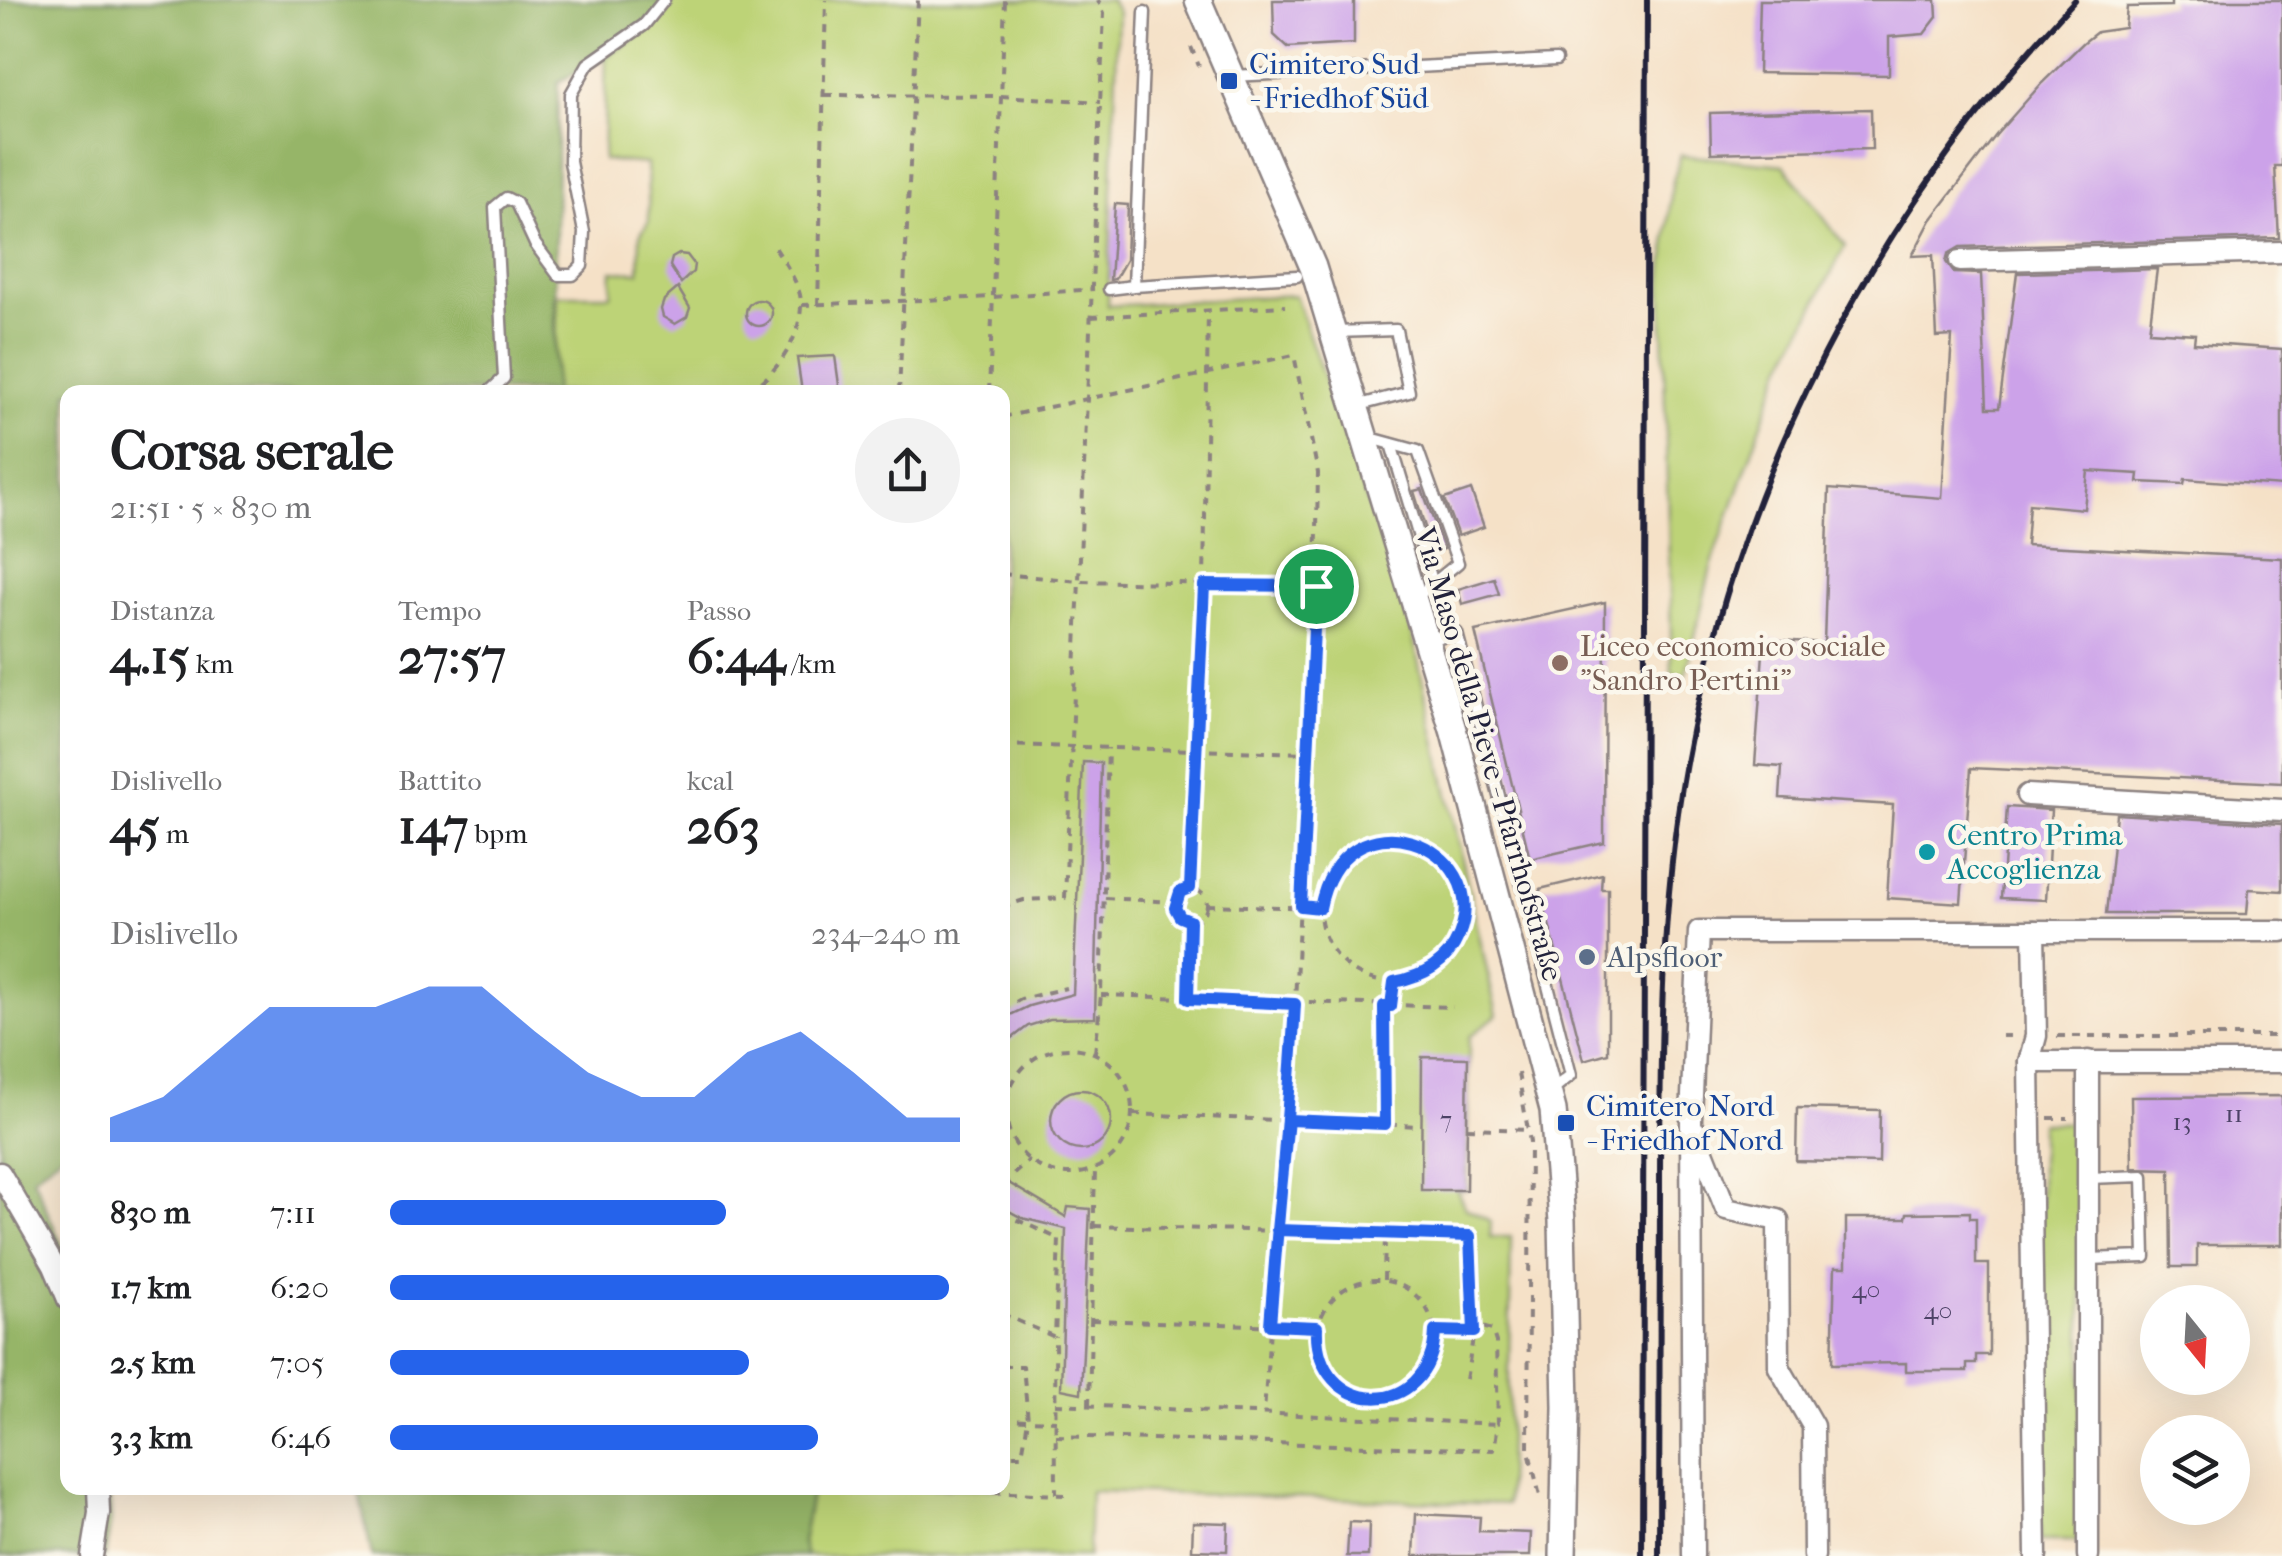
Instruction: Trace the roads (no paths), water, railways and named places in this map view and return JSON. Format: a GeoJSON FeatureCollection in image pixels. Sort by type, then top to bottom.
{"type":"FeatureCollection","features":[{"type":"Feature","properties":{"kind":"street","name":"Via Maso della Pieve - Pfarrhofstraße"},"geometry":{"type":"LineString","coordinates":[[1198,0],[1313,267],[1364,436],[1423,592],[1426,640],[1548,1092],[1562,1221],[1566,1408],[1563,1556]]}},
{"type":"Feature","properties":{"kind":"street"},"geometry":{"type":"LineString","coordinates":[[1960,261],[2282,252]]}},
{"type":"Feature","properties":{"kind":"street"},"geometry":{"type":"LineString","coordinates":[[2027,795],[2282,810]]}},
{"type":"Feature","properties":{"kind":"street"},"geometry":{"type":"LineString","coordinates":[[1693,1556],[1691,1120],[1698,931],[2282,931]]}},
{"type":"Feature","properties":{"kind":"street"},"geometry":{"type":"LineString","coordinates":[[2034,931],[2036,1036],[2029,1062],[2036,1556]]}},
{"type":"Feature","properties":{"kind":"street"},"geometry":{"type":"LineString","coordinates":[[2088,1061],[2088,1556]]}},
{"type":"Feature","properties":{"kind":"street"},"geometry":{"type":"LineString","coordinates":[[2029,1062],[2282,1062]]}},
{"type":"Feature","properties":{"kind":"street"},"geometry":{"type":"LineString","coordinates":[[1691,1120],[1726,1209],[1778,1220],[1779,1367],[1813,1426],[1814,1556]]}},
{"type":"Feature","properties":{"kind":"street"},"geometry":{"type":"LineString","coordinates":[[0,1173],[60,1280]]}},
{"type":"Feature","properties":{"kind":"street"},"geometry":{"type":"LineString","coordinates":[[92,1556],[98,1495]]}},
{"type":"Feature","properties":{"kind":"lane"},"geometry":{"type":"LineString","coordinates":[[496,385],[504,378],[495,207],[506,198],[516,203],[536,244],[558,275],[573,275],[582,266],[584,232],[570,162],[570,94],[588,64],[644,25],[664,0]]}},
{"type":"Feature","properties":{"kind":"lane"},"geometry":{"type":"LineString","coordinates":[[1134,286],[1145,12]]}},
{"type":"Feature","properties":{"kind":"lane"},"geometry":{"type":"LineString","coordinates":[[1231,76],[1556,60]]}},
{"type":"Feature","properties":{"kind":"lane"},"geometry":{"type":"LineString","coordinates":[[1109,289],[1297,276]]}},
{"type":"Feature","properties":{"kind":"lane"},"geometry":{"type":"LineString","coordinates":[[1333,332],[1396,330],[1409,392],[1355,406]]}},
{"type":"Feature","properties":{"kind":"lane"},"geometry":{"type":"LineString","coordinates":[[1364,436],[1391,444],[1418,452],[1458,563],[1423,592],[1391,444]]}},
{"type":"Feature","properties":{"kind":"lane"},"geometry":{"type":"LineString","coordinates":[[1426,640],[1458,633],[1571,1076],[1548,1092]]}},
{"type":"Feature","properties":{"kind":"lane"},"geometry":{"type":"LineString","coordinates":[[1492,880],[1519,873]]}},
{"type":"Feature","properties":{"kind":"lane"},"geometry":{"type":"LineString","coordinates":[[2088,1178],[2143,1176],[2145,1257],[2088,1259]]}},
{"type":"Feature","properties":{"kind":"railway"},"geometry":{"type":"LineString","coordinates":[[1642,1556],[1647,0]]}},
{"type":"Feature","properties":{"kind":"railway"},"geometry":{"type":"LineString","coordinates":[[1659,1556],[1660,1089],[1666,925],[1677,817],[1709,656],[1741,552],[1779,451],[1825,353],[1878,259],[1937,169],[2003,83],[2075,0]]}},
{"type":"Feature","properties":{"kind":"place","name":"Cimitero Sud - Friedhof Süd"},"geometry":{"type":"Point","coordinates":[1229,81]}},
{"type":"Feature","properties":{"kind":"place","name":"Liceo economico sociale \"Sandro Pertini\""},"geometry":{"type":"Point","coordinates":[1560,663]}},
{"type":"Feature","properties":{"kind":"place","name":"Centro Prima Accoglienza"},"geometry":{"type":"Point","coordinates":[1927,852]}},
{"type":"Feature","properties":{"kind":"place","name":"Alpsfloor"},"geometry":{"type":"Point","coordinates":[1587,957]}},
{"type":"Feature","properties":{"kind":"place","name":"Cimitero Nord - Friedhof Nord"},"geometry":{"type":"Point","coordinates":[1566,1123]}}]}
